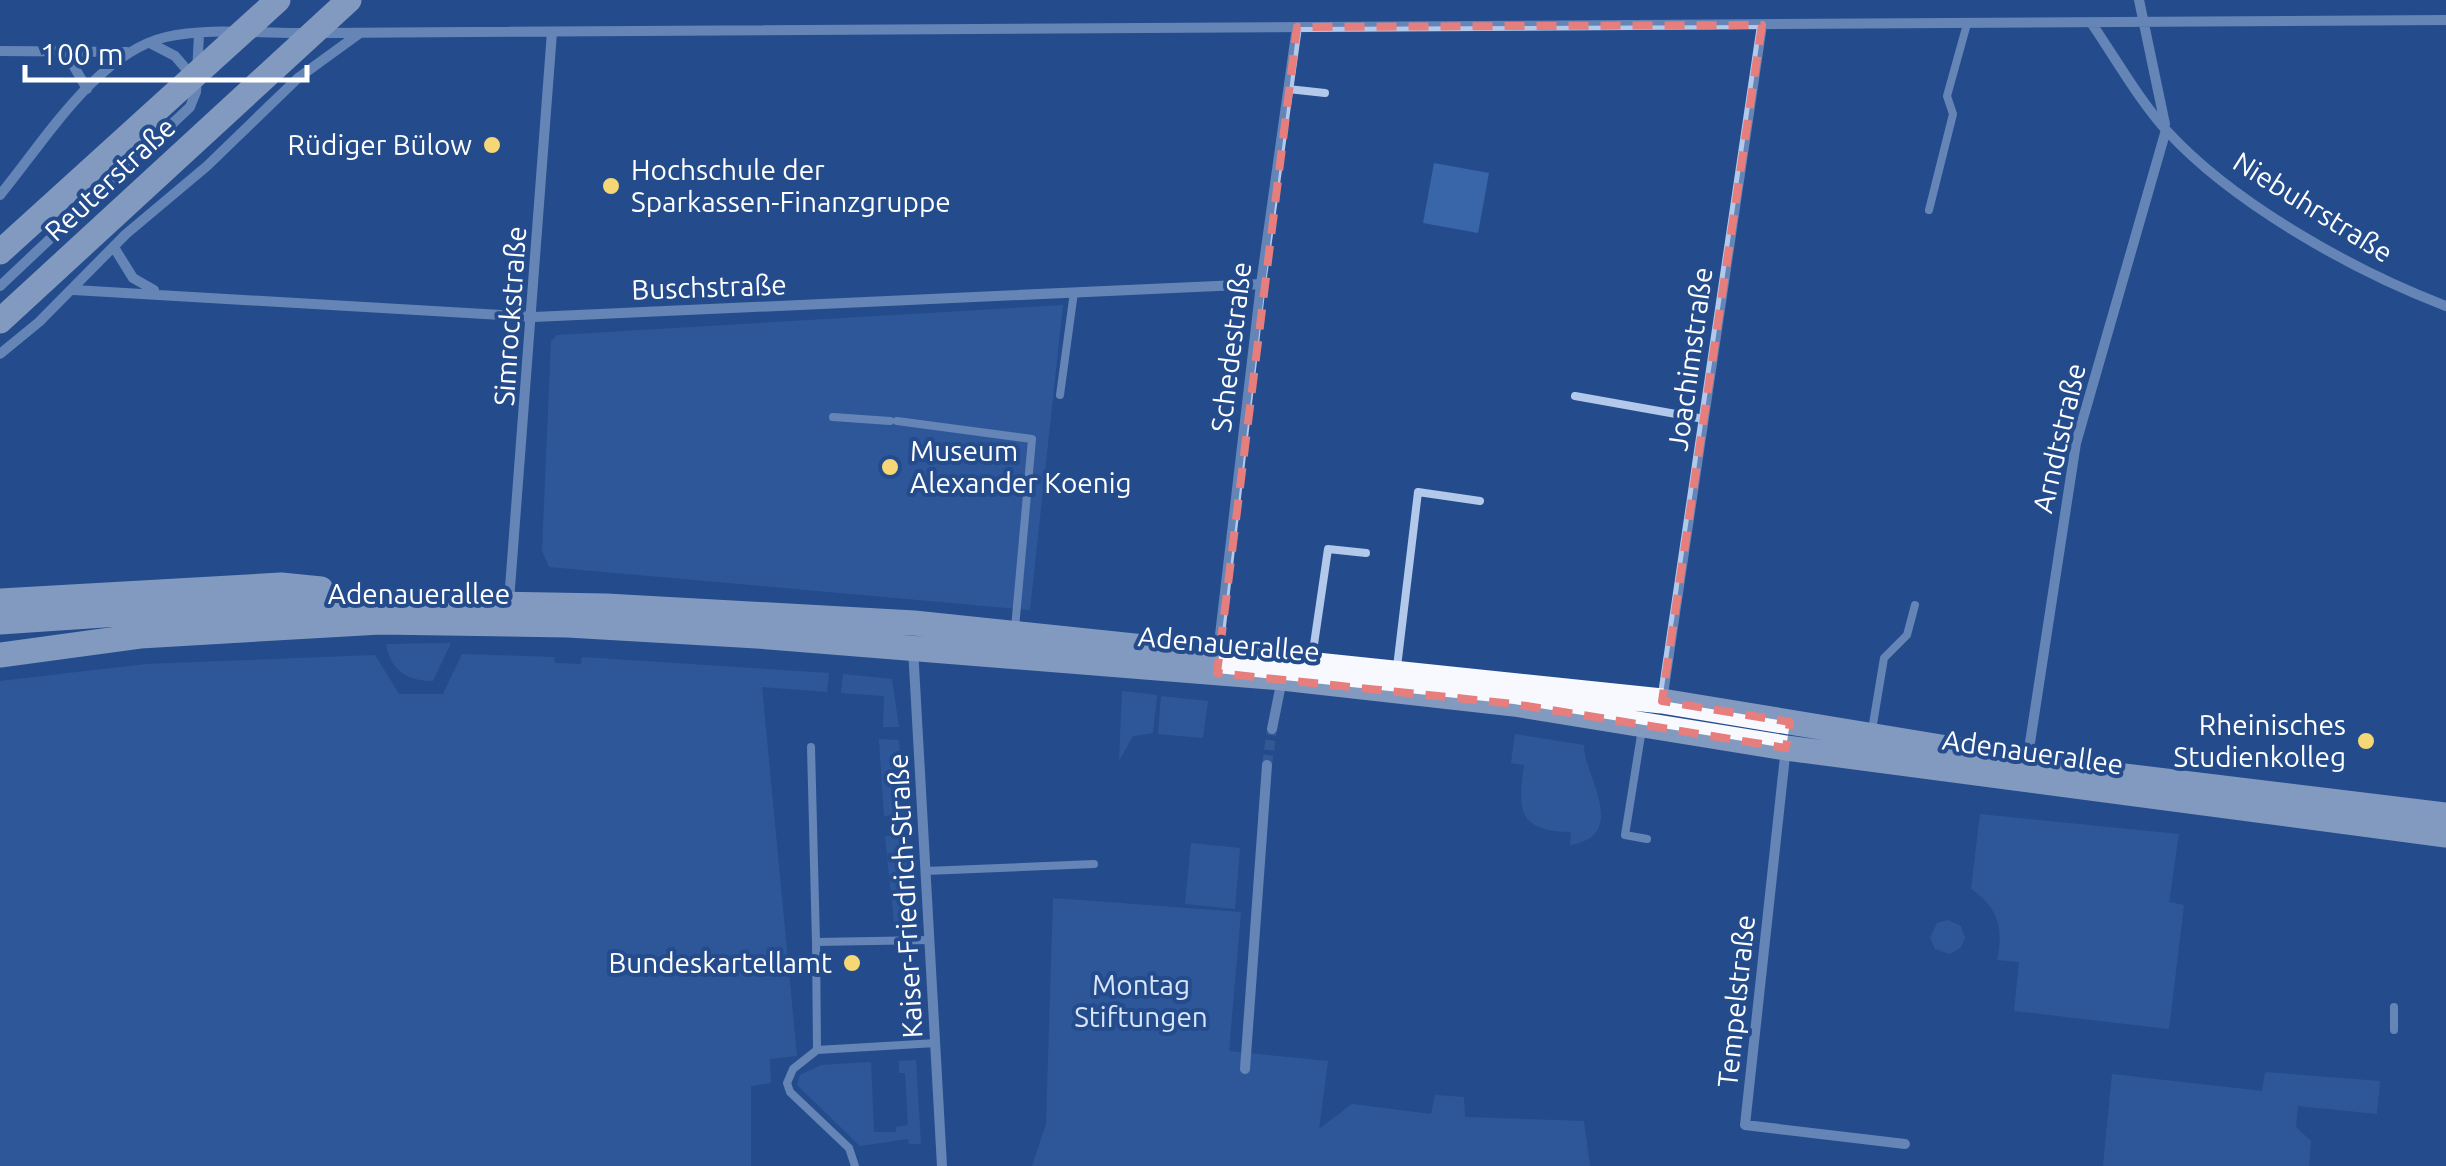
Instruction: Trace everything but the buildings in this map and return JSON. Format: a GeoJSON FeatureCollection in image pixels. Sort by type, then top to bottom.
{"type":"FeatureCollection","features":[{"type":"Feature","properties":{"kind":"main road","name":"Reuterstraße"},"geometry":{"type":"LineString","coordinates":[[0,252],[278,0]]}},
{"type":"Feature","properties":{"kind":"main road","name":"Reuterstraße"},"geometry":{"type":"LineString","coordinates":[[0,321],[349,0]]}},
{"type":"Feature","properties":{"kind":"main road"},"geometry":{"type":"LineString","coordinates":[[0,601],[281,585],[394,602]]}},
{"type":"Feature","properties":{"kind":"main road","name":"Adenauerallee"},"geometry":{"type":"LineString","coordinates":[[0,622],[268,604],[509,602],[914,636],[1100,663],[1312,662],[1662,701],[2027,762],[2446,815]]}},
{"type":"Feature","properties":{"kind":"main road","name":"Adenauerallee"},"geometry":{"type":"LineString","coordinates":[[0,655],[140,636],[380,622],[914,636],[1014,632],[1155,645],[1282,678],[1514,704],[1786,748],[2446,835]]}},
{"type":"Feature","properties":{"kind":"street"},"geometry":{"type":"LineString","coordinates":[[2140,0],[2166,130]]}},
{"type":"Feature","properties":{"kind":"street"},"geometry":{"type":"LineString","coordinates":[[0,195],[87,90],[128,52],[150,42],[199,34],[2446,20]]}},
{"type":"Feature","properties":{"kind":"street","name":"Niebuhrstraße"},"geometry":{"type":"LineString","coordinates":[[2092,24],[2166,130],[2236,190],[2406,290],[2446,306]]}},
{"type":"Feature","properties":{"kind":"street","name":"Joachimstraße"},"geometry":{"type":"LineString","coordinates":[[1662,701],[1762,25]]}},
{"type":"Feature","properties":{"kind":"street","name":"Schedestraße"},"geometry":{"type":"LineString","coordinates":[[1218,663],[1261,284],[1297,27]]}},
{"type":"Feature","properties":{"kind":"street"},"geometry":{"type":"LineString","coordinates":[[0,354],[74,290],[126,234],[207,166],[298,78],[361,32]]}},
{"type":"Feature","properties":{"kind":"street","name":"Simrockstraße"},"geometry":{"type":"LineString","coordinates":[[509,602],[534,317],[552,32]]}},
{"type":"Feature","properties":{"kind":"street"},"geometry":{"type":"LineString","coordinates":[[0,286],[190,107],[197,82],[199,34]]}},
{"type":"Feature","properties":{"kind":"street"},"geometry":{"type":"LineString","coordinates":[[294,34],[306,54],[298,78]]}},
{"type":"Feature","properties":{"kind":"street"},"geometry":{"type":"LineString","coordinates":[[150,42],[175,56],[197,82]]}},
{"type":"Feature","properties":{"kind":"street"},"geometry":{"type":"LineString","coordinates":[[0,51],[128,52]]}},
{"type":"Feature","properties":{"kind":"street"},"geometry":{"type":"LineString","coordinates":[[64,51],[87,90]]}},
{"type":"Feature","properties":{"kind":"street","name":"Arndtstraße"},"geometry":{"type":"LineString","coordinates":[[2027,762],[2076,442],[2166,130]]}},
{"type":"Feature","properties":{"kind":"street"},"geometry":{"type":"LineString","coordinates":[[116,249],[133,278],[159,294]]}},
{"type":"Feature","properties":{"kind":"street","name":"Buschstraße"},"geometry":{"type":"LineString","coordinates":[[74,290],[534,317],[1261,284]]}},
{"type":"Feature","properties":{"kind":"street","name":"Kaiser-Friedrich-Straße"},"geometry":{"type":"LineString","coordinates":[[914,636],[942,1166]]}},
{"type":"Feature","properties":{"kind":"street"},"geometry":{"type":"LineString","coordinates":[[1272,729],[1282,678]]}},
{"type":"Feature","properties":{"kind":"street","name":"Tempelstraße"},"geometry":{"type":"LineString","coordinates":[[1790,722],[1745,1125],[1905,1144]]}},
{"type":"Feature","properties":{"kind":"street"},"geometry":{"type":"LineString","coordinates":[[1245,1069],[1268,765]]}},
{"type":"Feature","properties":{"kind":"lane"},"geometry":{"type":"LineString","coordinates":[[1929,210],[1953,114],[1947,96],[1967,24]]}},
{"type":"Feature","properties":{"kind":"lane"},"geometry":{"type":"LineString","coordinates":[[1288,88],[1325,92]]}},
{"type":"Feature","properties":{"kind":"lane"},"geometry":{"type":"LineString","coordinates":[[1060,395],[1074,292]]}},
{"type":"Feature","properties":{"kind":"lane"},"geometry":{"type":"LineString","coordinates":[[1574,396],[1704,419]]}},
{"type":"Feature","properties":{"kind":"lane"},"geometry":{"type":"LineString","coordinates":[[834,418],[894,421],[1032,438],[1014,632]]}},
{"type":"Feature","properties":{"kind":"lane"},"geometry":{"type":"LineString","coordinates":[[1396,672],[1418,492],[1480,501]]}},
{"type":"Feature","properties":{"kind":"lane"},"geometry":{"type":"LineString","coordinates":[[1312,662],[1328,549],[1366,553]]}},
{"type":"Feature","properties":{"kind":"lane"},"geometry":{"type":"LineString","coordinates":[[1872,735],[1884,658],[1907,635],[1915,604]]}},
{"type":"Feature","properties":{"kind":"lane"},"geometry":{"type":"LineString","coordinates":[[1100,663],[1143,654],[1155,645]]}},
{"type":"Feature","properties":{"kind":"lane"},"geometry":{"type":"LineString","coordinates":[[1643,723],[1625,835],[1647,839]]}},
{"type":"Feature","properties":{"kind":"lane"},"geometry":{"type":"LineString","coordinates":[[812,747],[817,1050]]}},
{"type":"Feature","properties":{"kind":"lane"},"geometry":{"type":"LineString","coordinates":[[926,872],[1094,864]]}},
{"type":"Feature","properties":{"kind":"lane"},"geometry":{"type":"LineString","coordinates":[[816,942],[930,940]]}},
{"type":"Feature","properties":{"kind":"lane"},"geometry":{"type":"LineString","coordinates":[[2394,1007],[2394,1030]]}},
{"type":"Feature","properties":{"kind":"lane"},"geometry":{"type":"LineString","coordinates":[[856,1166],[849,1148],[790,1092],[788,1077],[817,1050],[936,1043]]}},
{"type":"Feature","properties":{"kind":"highlighted area"},"geometry":{"type":"Polygon","coordinates":[[[1762,25],[1662,701],[1790,722],[1786,748],[1514,704],[1217,673],[1297,27],[1762,25]]]}},
{"type":"Feature","properties":{"kind":"green space"},"geometry":{"type":"Polygon","coordinates":[[[1434,163],[1489,173],[1478,233],[1423,223],[1434,163]]]}},
{"type":"Feature","properties":{"kind":"green space"},"geometry":{"type":"Polygon","coordinates":[[[1063,305],[1030,610],[549,567],[542,551],[551,341],[557,335],[1063,305]]]}},
{"type":"Feature","properties":{"kind":"green space"},"geometry":{"type":"Polygon","coordinates":[[[451,643],[433,681],[402,673],[386,644],[451,643]]]}},
{"type":"Feature","properties":{"kind":"green space"},"geometry":{"type":"Polygon","coordinates":[[[462,654],[554,657],[555,663],[581,664],[582,657],[829,673],[827,692],[762,687],[797,1056],[770,1059],[771,1083],[751,1086],[751,1166],[0,1166],[0,681],[146,664],[375,655],[399,694],[443,694],[462,654]]]}},
{"type":"Feature","properties":{"kind":"green space"},"geometry":{"type":"Polygon","coordinates":[[[843,674],[892,679],[899,727],[883,727],[884,696],[841,693],[843,674]]]}},
{"type":"Feature","properties":{"kind":"green space"},"geometry":{"type":"Polygon","coordinates":[[[1122,691],[1157,695],[1153,733],[1133,736],[1119,761],[1122,691]]]}},
{"type":"Feature","properties":{"kind":"green space"},"geometry":{"type":"Polygon","coordinates":[[[1161,696],[1208,701],[1203,738],[1158,734],[1161,696]]]}},
{"type":"Feature","properties":{"kind":"green space"},"geometry":{"type":"Polygon","coordinates":[[[1515,734],[1584,745],[1601,817],[1598,829],[1588,839],[1570,845],[1571,832],[1540,827],[1525,815],[1521,795],[1524,765],[1511,763],[1515,734]]]}},
{"type":"Feature","properties":{"kind":"green space"},"geometry":{"type":"Polygon","coordinates":[[[879,739],[899,740],[904,814],[884,816],[879,739]]]}},
{"type":"Feature","properties":{"kind":"green space"},"geometry":{"type":"Polygon","coordinates":[[[1980,814],[2179,834],[2169,902],[2184,905],[2169,1029],[2014,1011],[2019,962],[1997,960],[1997,919],[1971,889],[1980,814]]]}},
{"type":"Feature","properties":{"kind":"green space"},"geometry":{"type":"Polygon","coordinates":[[[905,835],[910,931],[895,932],[885,836],[905,835]]]}},
{"type":"Feature","properties":{"kind":"green space"},"geometry":{"type":"Polygon","coordinates":[[[1191,843],[1240,848],[1235,909],[1185,904],[1191,843]]]}},
{"type":"Feature","properties":{"kind":"green space","name":"Montag Stiftungen"},"geometry":{"type":"Polygon","coordinates":[[[1053,898],[1241,912],[1229,1051],[1328,1061],[1319,1129],[1352,1104],[1431,1114],[1435,1095],[1464,1097],[1465,1117],[1584,1121],[1590,1166],[1032,1166],[1046,1124],[1053,898]]]}},
{"type":"Feature","properties":{"kind":"green space"},"geometry":{"type":"Polygon","coordinates":[[[1948,920],[1961,926],[1965,938],[1960,948],[1950,954],[1935,949],[1930,938],[1937,923],[1948,920]]]}},
{"type":"Feature","properties":{"kind":"green space"},"geometry":{"type":"Polygon","coordinates":[[[916,1060],[921,1144],[909,1144],[908,1139],[860,1146],[797,1085],[800,1075],[821,1065],[871,1062],[874,1132],[896,1132],[896,1127],[908,1125],[905,1073],[899,1073],[899,1061],[916,1060]]]}},
{"type":"Feature","properties":{"kind":"green space"},"geometry":{"type":"Polygon","coordinates":[[[2265,1072],[2380,1081],[2377,1114],[2298,1106],[2296,1127],[2311,1141],[2309,1166],[2103,1166],[2112,1074],[2262,1091],[2265,1072]]]}},
{"type":"Feature","properties":{"kind":"tunnel"},"geometry":{"type":"LineString","coordinates":[[1267,765],[1272,729]]}},
{"type":"Feature","properties":{"kind":"place","name":"Rüdiger Bülow"},"geometry":{"type":"Point","coordinates":[492,145]}},
{"type":"Feature","properties":{"kind":"place","name":"Hochschule der Sparkassen-Finanzgruppe"},"geometry":{"type":"Point","coordinates":[611,186]}},
{"type":"Feature","properties":{"kind":"place","name":"Museum Alexander Koenig"},"geometry":{"type":"Point","coordinates":[890,467]}},
{"type":"Feature","properties":{"kind":"place","name":"Rheinisches Studienkolleg"},"geometry":{"type":"Point","coordinates":[2366,741]}},
{"type":"Feature","properties":{"kind":"place","name":"Bundeskartellamt"},"geometry":{"type":"Point","coordinates":[852,963]}}]}
